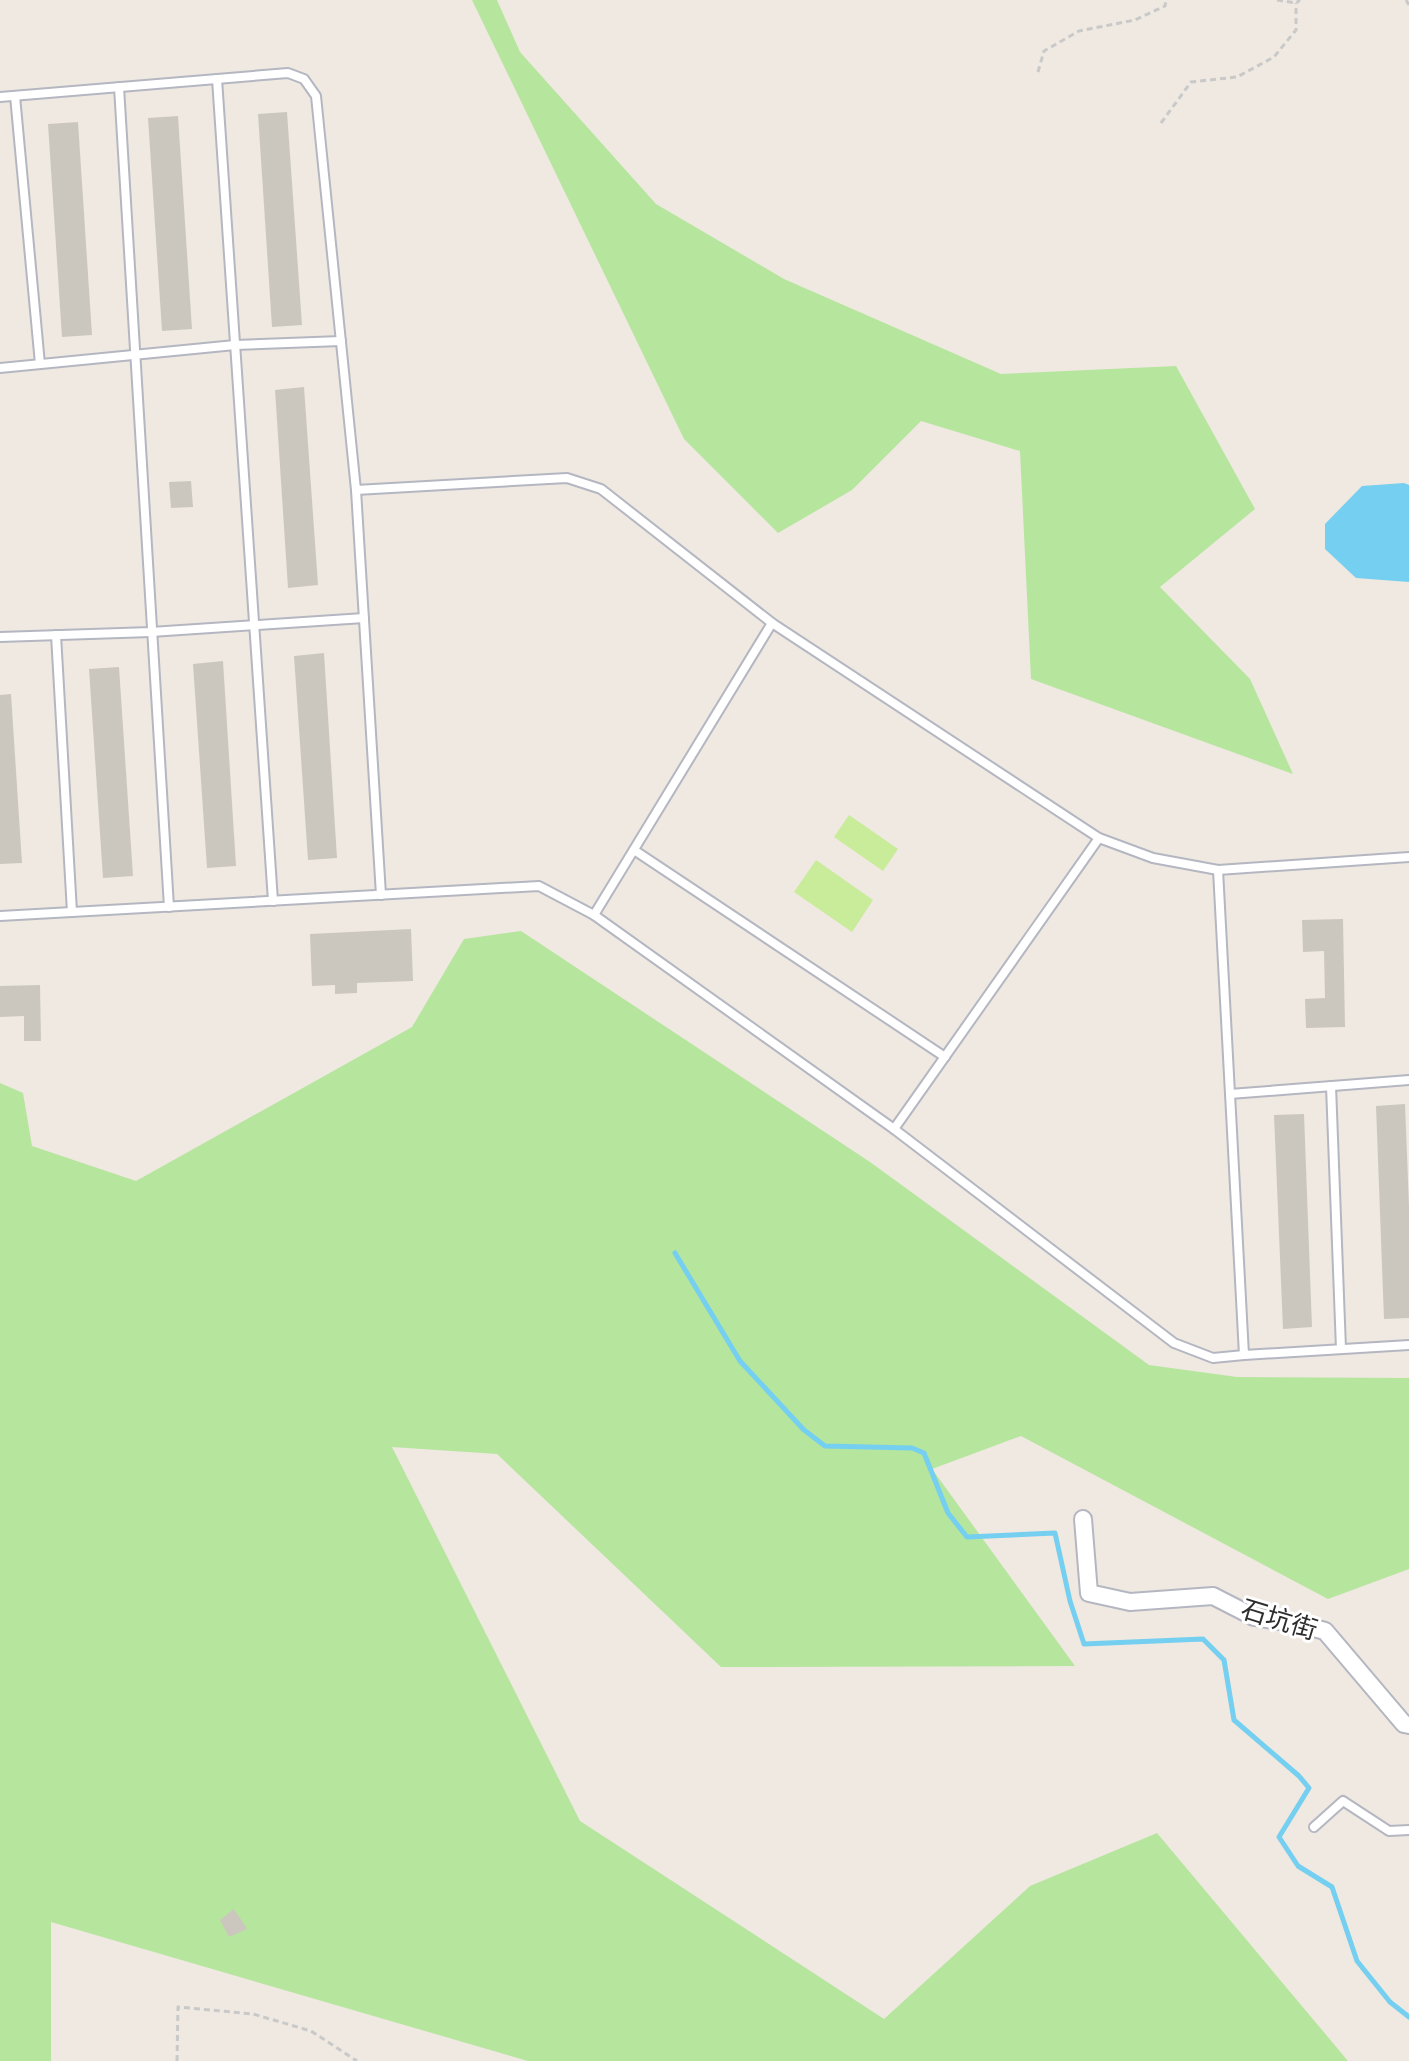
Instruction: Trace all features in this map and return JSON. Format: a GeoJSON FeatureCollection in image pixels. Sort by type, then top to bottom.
{"type":"FeatureCollection","features":[{"type":"Feature","properties":{"kind":"street","name":"石坑街"},"geometry":{"type":"LineString","coordinates":[[1083,1519],[1089,1593],[1130,1602],[1213,1596],[1254,1617],[1325,1631],[1404,1724],[1409,1725]]}},
{"type":"Feature","properties":{"kind":"lane"},"geometry":{"type":"LineString","coordinates":[[0,97],[288,73],[304,79],[316,96],[356,490],[381,895]]}},
{"type":"Feature","properties":{"kind":"lane"},"geometry":{"type":"LineString","coordinates":[[217,79],[273,901]]}},
{"type":"Feature","properties":{"kind":"lane"},"geometry":{"type":"LineString","coordinates":[[119,87],[169,907]]}},
{"type":"Feature","properties":{"kind":"lane"},"geometry":{"type":"LineString","coordinates":[[15,96],[40,364]]}},
{"type":"Feature","properties":{"kind":"lane"},"geometry":{"type":"LineString","coordinates":[[0,368],[235,345],[341,341]]}},
{"type":"Feature","properties":{"kind":"lane"},"geometry":{"type":"LineString","coordinates":[[356,490],[567,478],[601,489],[772,623],[1099,838],[1153,858],[1218,870],[1409,857]]}},
{"type":"Feature","properties":{"kind":"lane"},"geometry":{"type":"LineString","coordinates":[[0,637],[151,632],[364,618]]}},
{"type":"Feature","properties":{"kind":"lane"},"geometry":{"type":"LineString","coordinates":[[594,915],[772,623]]}},
{"type":"Feature","properties":{"kind":"lane"},"geometry":{"type":"LineString","coordinates":[[56,635],[72,912]]}},
{"type":"Feature","properties":{"kind":"lane"},"geometry":{"type":"LineString","coordinates":[[894,1129],[1099,838]]}},
{"type":"Feature","properties":{"kind":"lane"},"geometry":{"type":"LineString","coordinates":[[634,850],[945,1057]]}},
{"type":"Feature","properties":{"kind":"lane"},"geometry":{"type":"LineString","coordinates":[[1218,870],[1244,1355]]}},
{"type":"Feature","properties":{"kind":"lane"},"geometry":{"type":"LineString","coordinates":[[0,916],[539,886],[594,915],[894,1129],[1174,1343],[1213,1358],[1409,1345]]}},
{"type":"Feature","properties":{"kind":"lane"},"geometry":{"type":"LineString","coordinates":[[1230,1094],[1409,1080]]}},
{"type":"Feature","properties":{"kind":"lane"},"geometry":{"type":"LineString","coordinates":[[1331,1086],[1341,1349]]}},
{"type":"Feature","properties":{"kind":"lane"},"geometry":{"type":"LineString","coordinates":[[1314,1827],[1343,1801],[1389,1831],[1409,1830]]}},
{"type":"Feature","properties":{"kind":"path"},"geometry":{"type":"LineString","coordinates":[[1038,72],[1044,51],[1079,31],[1135,20],[1165,6],[1166,0]]}},
{"type":"Feature","properties":{"kind":"path"},"geometry":{"type":"LineString","coordinates":[[1161,123],[1191,82],[1237,77],[1274,57],[1296,30],[1298,1],[1277,0]]}},
{"type":"Feature","properties":{"kind":"path"},"geometry":{"type":"LineString","coordinates":[[1406,0],[1409,5]]}},
{"type":"Feature","properties":{"kind":"path"},"geometry":{"type":"LineString","coordinates":[[177,2061],[178,2007],[253,2014],[297,2026],[311,2031],[357,2061]]}},
{"type":"Feature","properties":{"kind":"green space"},"geometry":{"type":"Polygon","coordinates":[[[472,0],[497,0],[520,52],[656,204],[784,279],[1001,374],[1176,366],[1255,509],[1160,587],[1250,679],[1293,774],[1031,679],[1020,451],[921,421],[852,490],[778,533],[684,439],[472,0]]]}},
{"type":"Feature","properties":{"kind":"green space"},"geometry":{"type":"Polygon","coordinates":[[[849,815],[898,849],[883,871],[834,837],[849,815]]]}},
{"type":"Feature","properties":{"kind":"green space"},"geometry":{"type":"Polygon","coordinates":[[[816,860],[873,900],[852,932],[794,892],[816,860]]]}},
{"type":"Feature","properties":{"kind":"green space"},"geometry":{"type":"Polygon","coordinates":[[[521,931],[870,1162],[1149,1365],[1237,1377],[1409,1378],[1409,1569],[1328,1599],[1021,1436],[932,1469],[1075,1666],[721,1667],[497,1454],[392,1447],[580,1821],[884,2019],[1030,1886],[1157,1833],[1348,2061],[528,2061],[51,1922],[51,2061],[0,2061],[0,1083],[23,1093],[32,1146],[136,1181],[412,1027],[464,939],[521,931]]]}},
{"type":"Feature","properties":{"kind":"water"},"geometry":{"type":"Polygon","coordinates":[[[1409,485],[1409,582],[1356,578],[1325,549],[1325,524],[1362,486],[1409,485]]]}},
{"type":"Feature","properties":{"kind":"building"},"geometry":{"type":"Polygon","coordinates":[[[287,112],[302,325],[272,327],[258,114],[287,112]]]}},
{"type":"Feature","properties":{"kind":"building"},"geometry":{"type":"Polygon","coordinates":[[[178,116],[192,329],[162,331],[148,118],[178,116]]]}},
{"type":"Feature","properties":{"kind":"building"},"geometry":{"type":"Polygon","coordinates":[[[78,122],[92,335],[62,337],[48,124],[78,122]]]}},
{"type":"Feature","properties":{"kind":"building"},"geometry":{"type":"Polygon","coordinates":[[[304,387],[318,585],[288,588],[275,390],[304,387]]]}},
{"type":"Feature","properties":{"kind":"building"},"geometry":{"type":"Polygon","coordinates":[[[191,481],[193,507],[171,508],[169,482],[191,481]]]}},
{"type":"Feature","properties":{"kind":"building"},"geometry":{"type":"Polygon","coordinates":[[[324,653],[337,858],[308,860],[294,656],[324,653]]]}},
{"type":"Feature","properties":{"kind":"building"},"geometry":{"type":"Polygon","coordinates":[[[223,661],[236,866],[207,868],[193,664],[223,661]]]}},
{"type":"Feature","properties":{"kind":"building"},"geometry":{"type":"Polygon","coordinates":[[[119,667],[133,876],[103,878],[89,669],[119,667]]]}},
{"type":"Feature","properties":{"kind":"building"},"geometry":{"type":"Polygon","coordinates":[[[11,694],[22,863],[0,864],[0,695],[11,694]]]}},
{"type":"Feature","properties":{"kind":"building"},"geometry":{"type":"Polygon","coordinates":[[[1343,919],[1345,1027],[1306,1028],[1305,999],[1325,998],[1324,951],[1303,952],[1302,920],[1343,919]]]}},
{"type":"Feature","properties":{"kind":"building"},"geometry":{"type":"Polygon","coordinates":[[[411,929],[413,981],[357,983],[357,993],[335,994],[335,985],[312,986],[310,934],[411,929]]]}},
{"type":"Feature","properties":{"kind":"building"},"geometry":{"type":"Polygon","coordinates":[[[40,985],[41,1041],[24,1041],[24,1016],[0,1017],[0,986],[40,985]]]}},
{"type":"Feature","properties":{"kind":"building"},"geometry":{"type":"Polygon","coordinates":[[[1405,1104],[1409,1318],[1384,1319],[1376,1106],[1405,1104]]]}},
{"type":"Feature","properties":{"kind":"building"},"geometry":{"type":"Polygon","coordinates":[[[1304,1114],[1312,1327],[1283,1329],[1274,1115],[1304,1114]]]}},
{"type":"Feature","properties":{"kind":"building"},"geometry":{"type":"Polygon","coordinates":[[[234,1909],[247,1929],[229,1937],[220,1920],[234,1909]]]}},
{"type":"Feature","properties":{"kind":"waterway"},"geometry":{"type":"LineString","coordinates":[[675,1253],[740,1361],[804,1430],[825,1446],[912,1448],[924,1453],[948,1513],[967,1537],[1055,1533],[1070,1601],[1084,1644],[1203,1639],[1224,1660],[1234,1720],[1309,1788],[1279,1837],[1298,1866],[1332,1887],[1357,1961],[1390,2002],[1409,2017]]}}]}
